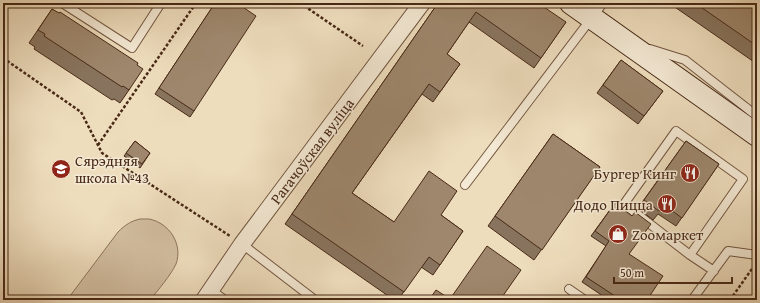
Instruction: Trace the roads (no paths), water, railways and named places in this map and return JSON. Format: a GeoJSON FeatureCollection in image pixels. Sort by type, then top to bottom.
{"type":"FeatureCollection","features":[{"type":"Feature","properties":{"kind":"main road"},"geometry":{"type":"LineString","coordinates":[[571,3],[597,10],[625,41],[757,135]]}},
{"type":"Feature","properties":{"kind":"street","name":"Рагачоўская вуліца"},"geometry":{"type":"LineString","coordinates":[[207,295],[242,244],[422,3]]}},
{"type":"Feature","properties":{"kind":"lane"},"geometry":{"type":"LineString","coordinates":[[62,3],[132,48],[161,3]]}},
{"type":"Feature","properties":{"kind":"lane"},"geometry":{"type":"LineString","coordinates":[[465,185],[597,10]]}},
{"type":"Feature","properties":{"kind":"lane"},"geometry":{"type":"LineString","coordinates":[[625,41],[685,60],[757,117]]}},
{"type":"Feature","properties":{"kind":"lane"},"geometry":{"type":"LineString","coordinates":[[690,254],[743,179],[676,131],[624,204],[690,254],[714,271]]}},
{"type":"Feature","properties":{"kind":"lane"},"geometry":{"type":"LineString","coordinates":[[242,244],[315,300]]}},
{"type":"Feature","properties":{"kind":"lane"},"geometry":{"type":"LineString","coordinates":[[692,300],[728,251],[757,255]]}},
{"type":"Feature","properties":{"kind":"lane"},"geometry":{"type":"LineString","coordinates":[[569,289],[585,300]]}},
{"type":"Feature","properties":{"kind":"lane"},"geometry":{"type":"LineString","coordinates":[[207,295],[225,300]]}},
{"type":"Feature","properties":{"kind":"place","name":"Сярэдняя школа №43"},"geometry":{"type":"Point","coordinates":[61,169]}},
{"type":"Feature","properties":{"kind":"place","name":"Бургер Кинг"},"geometry":{"type":"Point","coordinates":[690,173]}},
{"type":"Feature","properties":{"kind":"place","name":"Додо Пицца"},"geometry":{"type":"Point","coordinates":[667,204]}},
{"type":"Feature","properties":{"kind":"place","name":"Zooмаркет"},"geometry":{"type":"Point","coordinates":[618,234]}}]}
